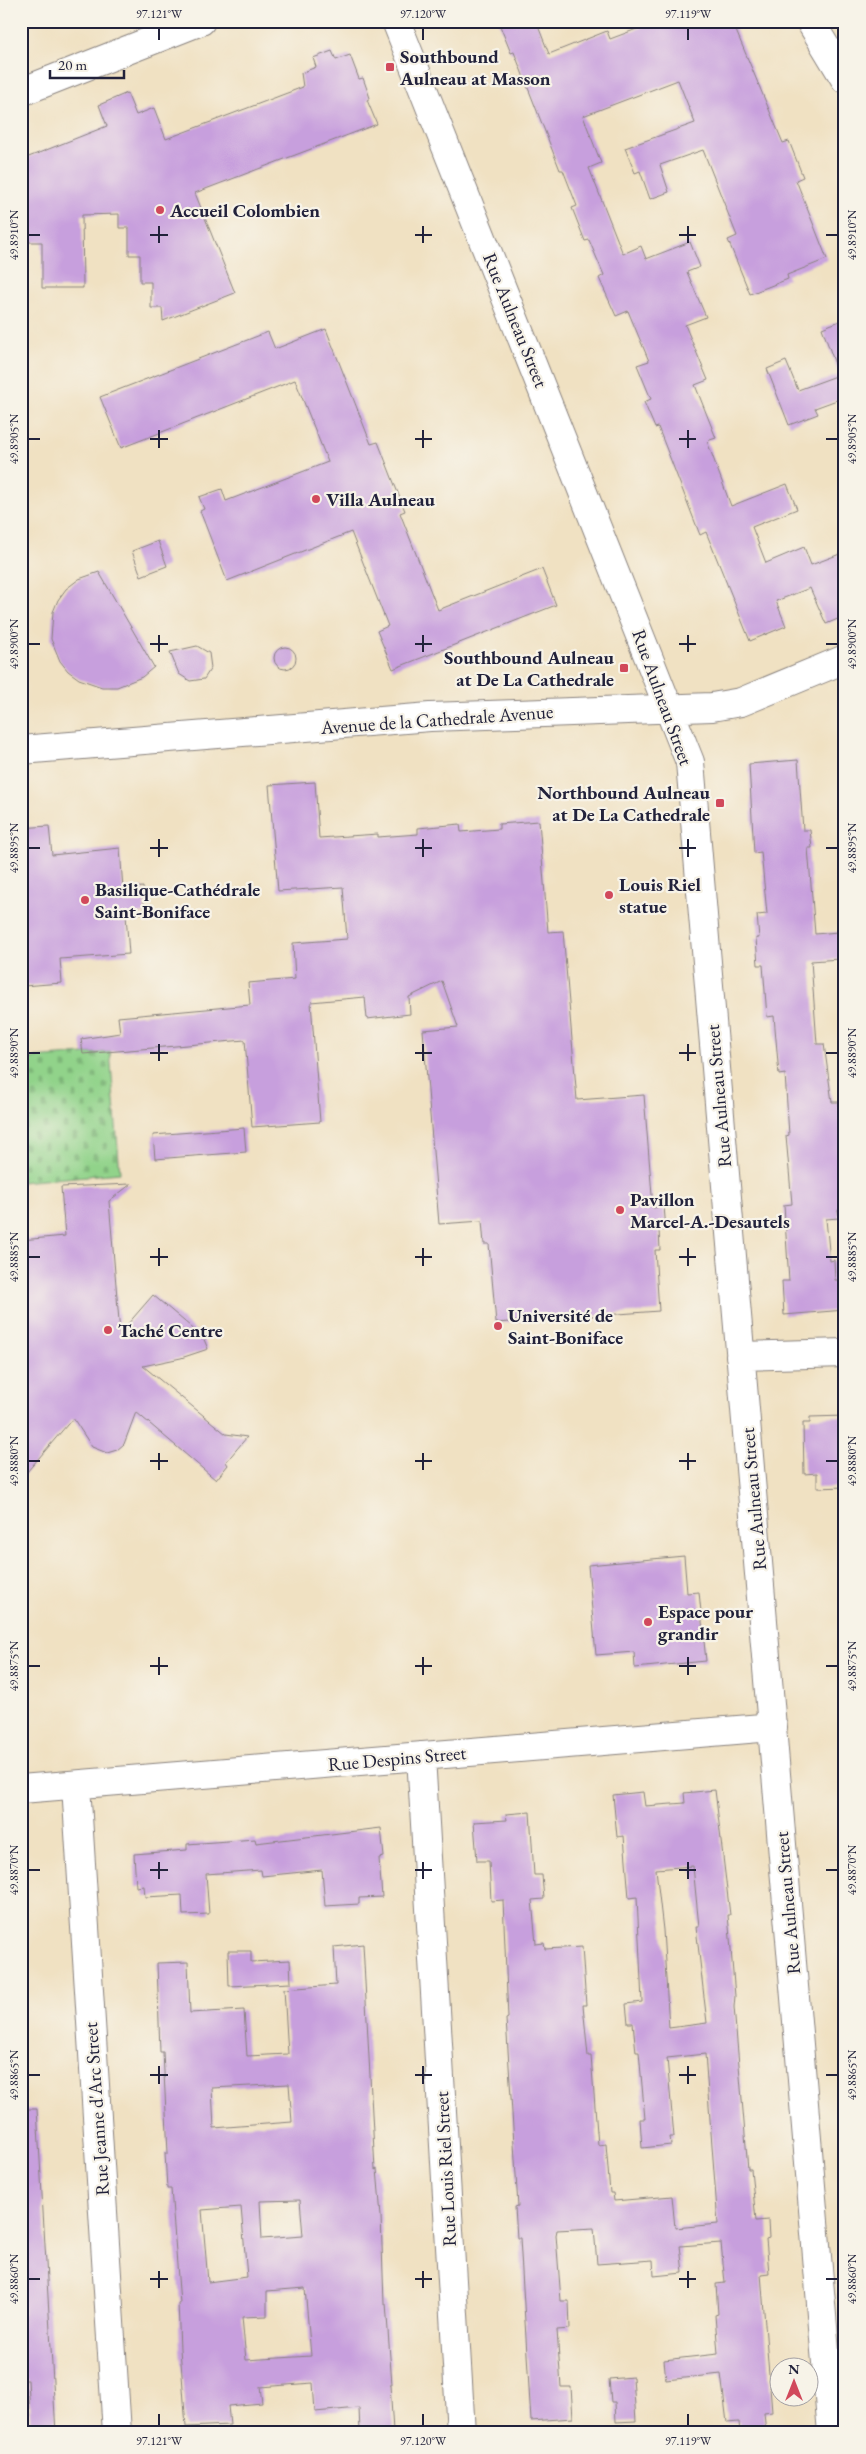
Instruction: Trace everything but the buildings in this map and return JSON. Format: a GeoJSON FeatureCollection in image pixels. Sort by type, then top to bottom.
{"type":"FeatureCollection","features":[{"type":"Feature","properties":{"kind":"street"},"geometry":{"type":"LineString","coordinates":[[21,92],[200,21]]}},
{"type":"Feature","properties":{"kind":"street","name":"Rue Aulneau Street"},"geometry":{"type":"LineString","coordinates":[[396,21],[690,762],[832,2433]]}},
{"type":"Feature","properties":{"kind":"street"},"geometry":{"type":"LineString","coordinates":[[810,21],[845,79]]}},
{"type":"Feature","properties":{"kind":"street","name":"Avenue de la Cathedrale Avenue"},"geometry":{"type":"LineString","coordinates":[[21,750],[430,717],[712,707],[741,702],[845,659]]}},
{"type":"Feature","properties":{"kind":"street"},"geometry":{"type":"LineString","coordinates":[[740,1356],[845,1354]]}},
{"type":"Feature","properties":{"kind":"street","name":"Rue Despins Street"},"geometry":{"type":"LineString","coordinates":[[21,1789],[773,1726]]}},
{"type":"Feature","properties":{"kind":"street","name":"Rue Louis Riel Street"},"geometry":{"type":"LineString","coordinates":[[421,1756],[461,2433]]}},
{"type":"Feature","properties":{"kind":"street","name":"Rue Jeanne d'Arc Street"},"geometry":{"type":"LineString","coordinates":[[76,1785],[117,2433]]}},
{"type":"Feature","properties":{"kind":"green space"},"geometry":{"type":"Polygon","coordinates":[[[110,1052],[120,1173],[21,1182],[21,1059],[110,1052]]]}},
{"type":"Feature","properties":{"kind":"place","name":"Southbound Aulneau at Masson"},"geometry":{"type":"Point","coordinates":[390,67]}},
{"type":"Feature","properties":{"kind":"place","name":"Accueil Colombien"},"geometry":{"type":"Point","coordinates":[160,210]}},
{"type":"Feature","properties":{"kind":"place","name":"Villa Aulneau"},"geometry":{"type":"Point","coordinates":[316,499]}},
{"type":"Feature","properties":{"kind":"place","name":"Southbound Aulneau at De La Cathedrale"},"geometry":{"type":"Point","coordinates":[624,668]}},
{"type":"Feature","properties":{"kind":"place","name":"Northbound Aulneau at De La Cathedrale"},"geometry":{"type":"Point","coordinates":[720,803]}},
{"type":"Feature","properties":{"kind":"place","name":"Louis Riel statue"},"geometry":{"type":"Point","coordinates":[609,895]}},
{"type":"Feature","properties":{"kind":"place","name":"Basilique-Cathédrale Saint-Boniface"},"geometry":{"type":"Point","coordinates":[85,900]}},
{"type":"Feature","properties":{"kind":"place","name":"Pavillon Marcel-A.-Desautels"},"geometry":{"type":"Point","coordinates":[620,1210]}},
{"type":"Feature","properties":{"kind":"place","name":"Université de Saint-Boniface"},"geometry":{"type":"Point","coordinates":[498,1326]}},
{"type":"Feature","properties":{"kind":"place","name":"Taché Centre"},"geometry":{"type":"Point","coordinates":[108,1330]}},
{"type":"Feature","properties":{"kind":"place","name":"Espace pour grandir"},"geometry":{"type":"Point","coordinates":[648,1622]}}]}
